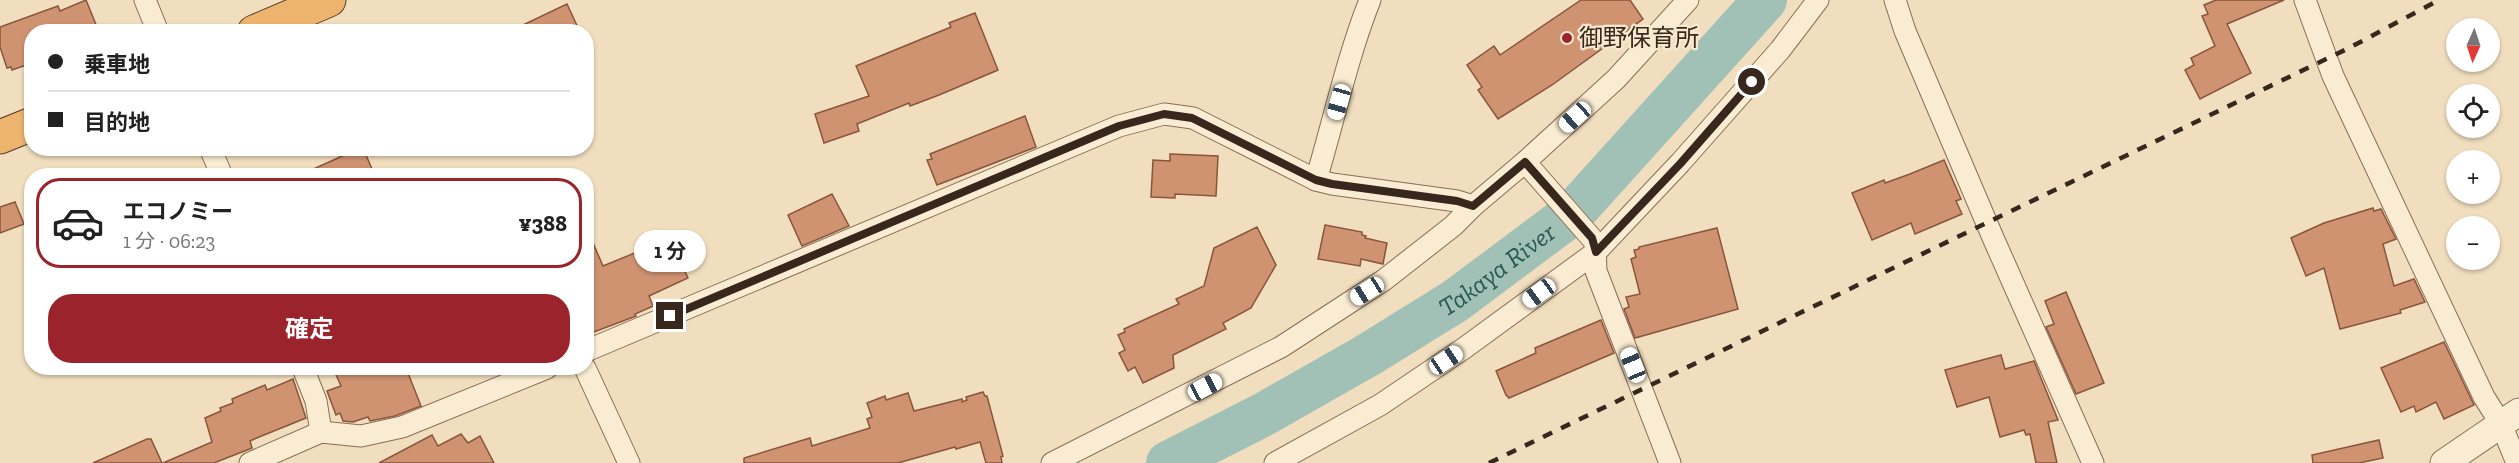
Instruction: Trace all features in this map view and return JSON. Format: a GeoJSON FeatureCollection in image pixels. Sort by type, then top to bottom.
{"type":"FeatureCollection","features":[{"type":"Feature","properties":{"kind":"highway"},"geometry":{"type":"LineString","coordinates":[[272,24],[328,0]]}},
{"type":"Feature","properties":{"kind":"highway"},"geometry":{"type":"LineString","coordinates":[[0,137],[24,127]]}},
{"type":"Feature","properties":{"kind":"street"},"geometry":{"type":"LineString","coordinates":[[145,0],[155,24]]}},
{"type":"Feature","properties":{"kind":"street"},"geometry":{"type":"LineString","coordinates":[[1316,180],[1352,47],[1370,0]]}},
{"type":"Feature","properties":{"kind":"street"},"geometry":{"type":"LineString","coordinates":[[1052,463],[1281,347],[1384,280],[1453,226],[1473,206],[1528,165],[1616,79],[1688,0]]}},
{"type":"Feature","properties":{"kind":"street"},"geometry":{"type":"LineString","coordinates":[[1275,463],[1380,405],[1463,349],[1594,245],[1680,164],[1757,76],[1818,0]]}},
{"type":"Feature","properties":{"kind":"street"},"geometry":{"type":"LineString","coordinates":[[1895,0],[1905,32],[2093,463]]}},
{"type":"Feature","properties":{"kind":"street"},"geometry":{"type":"LineString","coordinates":[[2305,0],[2333,76],[2484,396],[2510,418],[2517,463]]}},
{"type":"Feature","properties":{"kind":"street"},"geometry":{"type":"LineString","coordinates":[[594,348],[1119,126],[1164,114],[1192,118],[1316,180],[1457,201],[1473,206]]}},
{"type":"Feature","properties":{"kind":"street"},"geometry":{"type":"LineString","coordinates":[[1528,165],[1594,245],[1596,271],[1670,463]]}},
{"type":"Feature","properties":{"kind":"street"},"geometry":{"type":"LineString","coordinates":[[306,375],[316,400],[321,432]]}},
{"type":"Feature","properties":{"kind":"street"},"geometry":{"type":"LineString","coordinates":[[250,463],[321,432],[361,436],[402,427],[531,375]]}},
{"type":"Feature","properties":{"kind":"street"},"geometry":{"type":"LineString","coordinates":[[588,375],[629,463]]}},
{"type":"Feature","properties":{"kind":"street"},"geometry":{"type":"LineString","coordinates":[[2444,463],[2510,418]]}},
{"type":"Feature","properties":{"kind":"building"},"geometry":{"type":"Polygon","coordinates":[[[86,0],[96,24],[24,24],[24,66],[12,70],[11,67],[7,68],[0,47],[0,27],[58,6],[60,11],[86,0]]]}},
{"type":"Feature","properties":{"kind":"building"},"geometry":{"type":"Polygon","coordinates":[[[1581,0],[1630,0],[1643,19],[1552,85],[1498,119],[1478,90],[1482,87],[1467,65],[1494,46],[1500,55],[1581,0]]]}},
{"type":"Feature","properties":{"kind":"building"},"geometry":{"type":"Polygon","coordinates":[[[2216,0],[2284,0],[2227,24],[2251,73],[2200,99],[2185,70],[2194,65],[2191,58],[2215,46],[2202,16],[2208,14],[2204,5],[2216,0]]]}},
{"type":"Feature","properties":{"kind":"building"},"geometry":{"type":"Polygon","coordinates":[[[567,4],[576,24],[525,24],[567,4]]]}},
{"type":"Feature","properties":{"kind":"building"},"geometry":{"type":"Polygon","coordinates":[[[975,13],[998,70],[939,95],[910,106],[909,103],[857,124],[859,131],[824,143],[815,114],[869,96],[856,66],[951,27],[949,23],[975,13]]]}},
{"type":"Feature","properties":{"kind":"building"},"geometry":{"type":"Polygon","coordinates":[[[1025,116],[1036,147],[937,185],[927,160],[932,159],[930,154],[1025,116]]]}},
{"type":"Feature","properties":{"kind":"building"},"geometry":{"type":"Polygon","coordinates":[[[1170,154],[1218,156],[1216,196],[1175,194],[1175,198],[1151,197],[1153,160],[1170,161],[1170,154]]]}},
{"type":"Feature","properties":{"kind":"building"},"geometry":{"type":"Polygon","coordinates":[[[342,156],[366,156],[372,168],[316,168],[342,156]]]}},
{"type":"Feature","properties":{"kind":"building"},"geometry":{"type":"Polygon","coordinates":[[[1944,160],[1961,199],[1956,201],[1962,214],[1915,234],[1911,223],[1872,240],[1852,193],[1944,160]]]}},
{"type":"Feature","properties":{"kind":"building"},"geometry":{"type":"Polygon","coordinates":[[[832,194],[849,226],[802,246],[788,215],[832,194]]]}},
{"type":"Feature","properties":{"kind":"building"},"geometry":{"type":"Polygon","coordinates":[[[15,202],[24,224],[0,233],[0,207],[15,202]]]}},
{"type":"Feature","properties":{"kind":"building"},"geometry":{"type":"Polygon","coordinates":[[[2373,208],[2374,211],[2381,209],[2396,239],[2383,244],[2394,286],[2414,279],[2425,302],[2400,310],[2401,313],[2340,329],[2324,268],[2306,276],[2291,238],[2324,223],[2373,208]]]}},
{"type":"Feature","properties":{"kind":"building"},"geometry":{"type":"Polygon","coordinates":[[[1325,225],[1362,232],[1365,238],[1387,243],[1383,264],[1361,259],[1360,266],[1318,259],[1325,225]]]}},
{"type":"Feature","properties":{"kind":"building"},"geometry":{"type":"Polygon","coordinates":[[[1257,227],[1276,265],[1251,308],[1223,323],[1226,329],[1173,355],[1174,368],[1143,383],[1135,367],[1128,371],[1119,353],[1125,350],[1118,335],[1125,332],[1124,329],[1179,304],[1176,299],[1204,286],[1214,248],[1257,227]]]}},
{"type":"Feature","properties":{"kind":"building"},"geometry":{"type":"Polygon","coordinates":[[[1717,228],[1738,309],[1635,338],[1624,309],[1629,307],[1626,297],[1640,294],[1631,259],[1636,257],[1634,250],[1717,228]]]}},
{"type":"Feature","properties":{"kind":"building"},"geometry":{"type":"Polygon","coordinates":[[[664,241],[669,250],[674,248],[688,278],[649,296],[653,306],[635,314],[636,316],[594,332],[594,245],[603,266],[664,241]]]}},
{"type":"Feature","properties":{"kind":"building"},"geometry":{"type":"Polygon","coordinates":[[[2066,292],[2104,383],[2076,394],[2046,327],[2054,324],[2045,301],[2066,292]]]}},
{"type":"Feature","properties":{"kind":"building"},"geometry":{"type":"Polygon","coordinates":[[[1601,320],[1614,353],[1509,398],[1506,395],[1496,371],[1536,353],[1535,348],[1601,320]]]}},
{"type":"Feature","properties":{"kind":"building"},"geometry":{"type":"Polygon","coordinates":[[[2444,342],[2474,405],[2444,419],[2436,402],[2416,412],[2414,406],[2401,412],[2381,368],[2444,342]]]}},
{"type":"Feature","properties":{"kind":"building"},"geometry":{"type":"Polygon","coordinates":[[[2001,355],[2005,369],[2034,361],[2058,420],[2048,422],[2057,463],[2036,463],[2030,434],[2026,435],[2024,430],[2000,437],[1989,397],[1957,407],[1945,370],[2001,355]]]}},
{"type":"Feature","properties":{"kind":"building"},"geometry":{"type":"Polygon","coordinates":[[[336,375],[409,375],[421,406],[395,416],[370,421],[368,417],[353,422],[343,421],[340,413],[336,415],[327,391],[341,386],[336,375]]]}},
{"type":"Feature","properties":{"kind":"building"},"geometry":{"type":"Polygon","coordinates":[[[293,379],[306,418],[250,441],[252,448],[214,463],[163,463],[212,442],[205,418],[233,403],[232,399],[265,385],[267,390],[293,379]]]}},
{"type":"Feature","properties":{"kind":"building"},"geometry":{"type":"Polygon","coordinates":[[[983,392],[987,396],[1003,456],[1001,457],[1002,463],[986,463],[980,442],[898,463],[744,463],[744,458],[810,438],[812,446],[870,428],[867,419],[872,417],[867,403],[885,396],[886,400],[908,393],[914,411],[962,399],[962,402],[967,400],[966,397],[983,392]]]}},
{"type":"Feature","properties":{"kind":"building"},"geometry":{"type":"Polygon","coordinates":[[[461,434],[468,443],[480,436],[494,463],[379,463],[432,435],[438,446],[461,434]]]}},
{"type":"Feature","properties":{"kind":"building"},"geometry":{"type":"Polygon","coordinates":[[[151,439],[162,463],[93,463],[151,439]]]}},
{"type":"Feature","properties":{"kind":"building"},"geometry":{"type":"Polygon","coordinates":[[[2379,440],[2383,458],[2359,463],[2313,463],[2312,455],[2379,440]]]}},
{"type":"Feature","properties":{"kind":"waterway","name":"Takaya River"},"geometry":{"type":"LineString","coordinates":[[1168,463],[1266,413],[1368,355],[1455,301],[1573,213],[1765,0]]}},
{"type":"Feature","properties":{"kind":"railway"},"geometry":{"type":"LineString","coordinates":[[1489,463],[2349,48],[2439,0]]}},
{"type":"Feature","properties":{"kind":"place","name":"御野保育所"},"geometry":{"type":"Point","coordinates":[1567,38]}},
{"type":"Feature","properties":{"kind":"route"},"geometry":{"type":"LineString","coordinates":[[670,316],[1119,126],[1164,114],[1192,118],[1316,180],[1457,201],[1473,206],[1525,162],[1592,238],[1596,252],[1680,164],[1752,82]]}}]}
